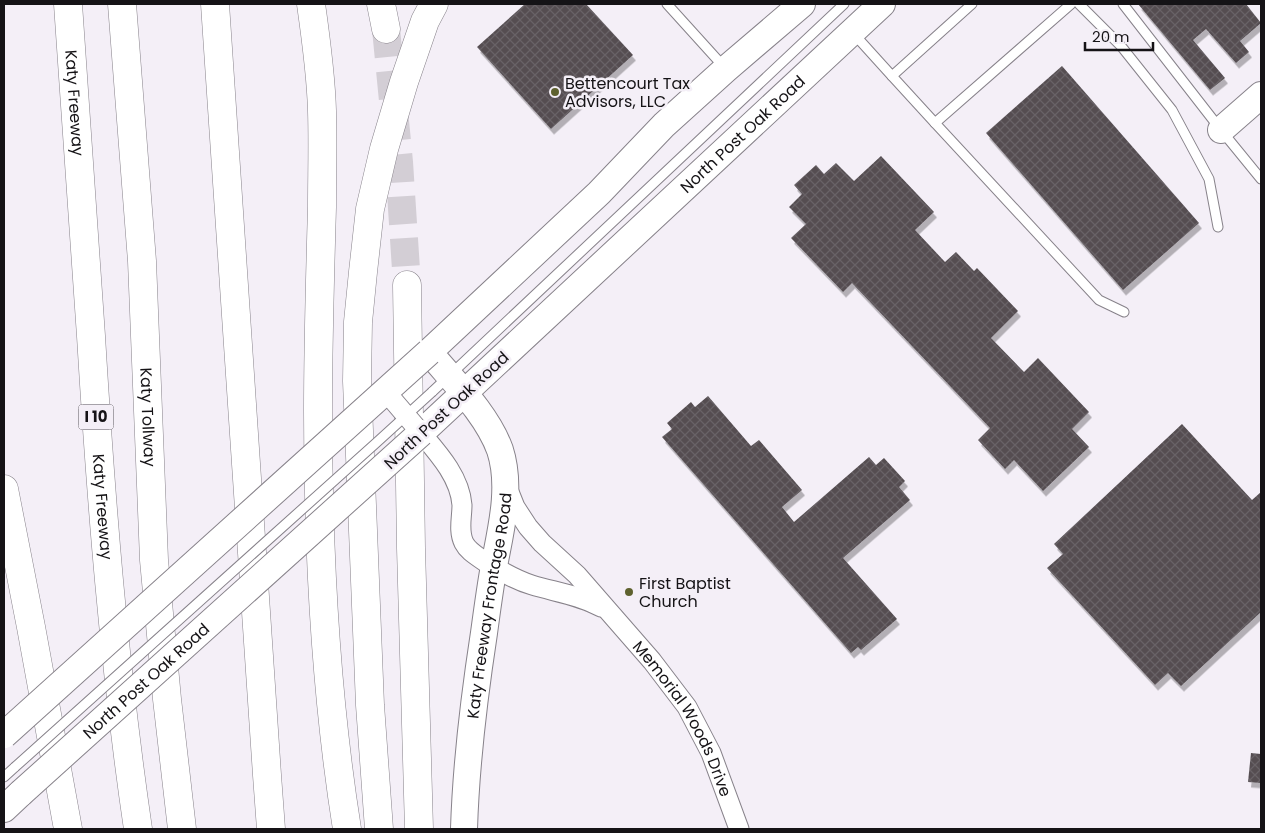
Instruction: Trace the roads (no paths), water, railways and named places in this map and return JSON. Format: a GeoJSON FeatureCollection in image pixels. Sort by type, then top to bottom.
{"type":"FeatureCollection","features":[{"type":"Feature","properties":{"kind":"highway","name":"Katy Freeway"},"geometry":{"type":"LineString","coordinates":[[68,4],[110,595],[127,756],[138,829]]}},
{"type":"Feature","properties":{"kind":"highway","name":"Katy Tollway"},"geometry":{"type":"LineString","coordinates":[[122,4],[142,260],[154,560],[166,699],[182,829]]}},
{"type":"Feature","properties":{"kind":"highway"},"geometry":{"type":"LineString","coordinates":[[215,4],[271,829]]}},
{"type":"Feature","properties":{"kind":"highway"},"geometry":{"type":"LineString","coordinates":[[311,4],[318,54],[322,111],[318,410],[320,551],[330,699],[347,829]]}},
{"type":"Feature","properties":{"kind":"highway"},"geometry":{"type":"LineString","coordinates":[[379,829],[369,685],[357,381],[358,322],[370,209],[384,149],[425,21],[434,4]]}},
{"type":"Feature","properties":{"kind":"highway"},"geometry":{"type":"LineString","coordinates":[[407,285],[411,538],[419,829]]}},
{"type":"Feature","properties":{"kind":"highway"},"geometry":{"type":"LineString","coordinates":[[4,489],[68,829]]}},
{"type":"Feature","properties":{"kind":"main road"},"geometry":{"type":"LineString","coordinates":[[4,735],[386,392],[599,193],[664,125],[802,4]]}},
{"type":"Feature","properties":{"kind":"main road","name":"North Post Oak Road"},"geometry":{"type":"LineString","coordinates":[[9,793],[423,429],[448,387],[882,4]]}},
{"type":"Feature","properties":{"kind":"main road"},"geometry":{"type":"LineString","coordinates":[[1221,130],[1261,95]]}},
{"type":"Feature","properties":{"kind":"main road","name":"Katy Freeway Frontage Road"},"geometry":{"type":"LineString","coordinates":[[428,352],[448,387],[484,419],[500,449],[504,464],[504,506],[483,635],[467,764],[464,829]]}},
{"type":"Feature","properties":{"kind":"street","name":"Memorial Woods Drive"},"geometry":{"type":"LineString","coordinates":[[386,392],[423,429],[458,486],[462,504],[461,528],[464,544],[494,567],[514,578],[594,603],[612,616]]}},
{"type":"Feature","properties":{"kind":"street","name":"Memorial Woods Drive"},"geometry":{"type":"LineString","coordinates":[[505,479],[515,507],[528,527],[577,575],[652,661],[687,707],[711,753],[739,829]]}},
{"type":"Feature","properties":{"kind":"lane"},"geometry":{"type":"LineString","coordinates":[[667,4],[726,69]]}},
{"type":"Feature","properties":{"kind":"lane"},"geometry":{"type":"LineString","coordinates":[[448,387],[844,4]]}},
{"type":"Feature","properties":{"kind":"lane"},"geometry":{"type":"LineString","coordinates":[[892,76],[972,4]]}},
{"type":"Feature","properties":{"kind":"lane"},"geometry":{"type":"LineString","coordinates":[[935,123],[1071,4]]}},
{"type":"Feature","properties":{"kind":"lane"},"geometry":{"type":"LineString","coordinates":[[1079,4],[1120,46],[1172,110],[1209,180],[1218,226]]}},
{"type":"Feature","properties":{"kind":"lane"},"geometry":{"type":"LineString","coordinates":[[1123,4],[1261,179]]}},
{"type":"Feature","properties":{"kind":"lane"},"geometry":{"type":"LineString","coordinates":[[852,31],[1099,300],[1124,312]]}},
{"type":"Feature","properties":{"kind":"lane"},"geometry":{"type":"LineString","coordinates":[[9,793],[15,767],[423,429]]}},
{"type":"Feature","properties":{"kind":"tunnel"},"geometry":{"type":"LineString","coordinates":[[386,29],[399,162],[407,285]]}},
{"type":"Feature","properties":{"kind":"place","name":"Bettencourt Tax Advisors, LLC"},"geometry":{"type":"Point","coordinates":[555,92]}},
{"type":"Feature","properties":{"kind":"place","name":"First Baptist Church"},"geometry":{"type":"Point","coordinates":[629,592]}}]}
